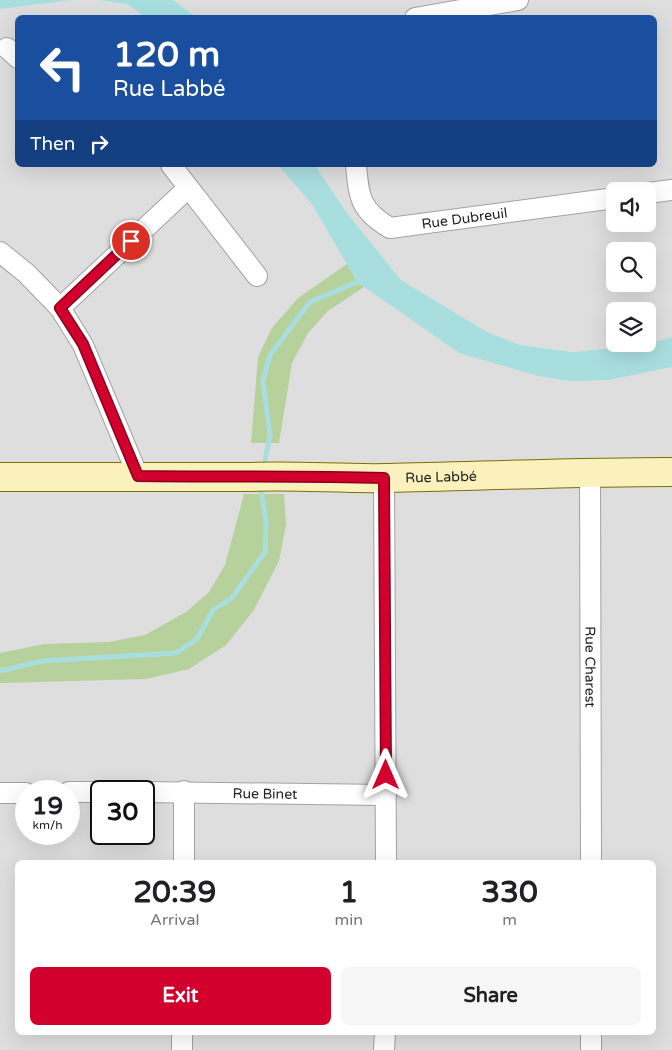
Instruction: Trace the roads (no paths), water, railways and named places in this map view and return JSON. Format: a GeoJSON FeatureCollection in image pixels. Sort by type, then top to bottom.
{"type":"FeatureCollection","features":[{"type":"Feature","properties":{"kind":"street"},"geometry":{"type":"LineString","coordinates":[[432,15],[518,0]]}},
{"type":"Feature","properties":{"kind":"street"},"geometry":{"type":"LineString","coordinates":[[172,167],[257,276]]}},
{"type":"Feature","properties":{"kind":"street","name":"Rue Dubreuil"},"geometry":{"type":"LineString","coordinates":[[356,167],[360,193],[368,212],[390,228],[606,199]]}},
{"type":"Feature","properties":{"kind":"street"},"geometry":{"type":"LineString","coordinates":[[60,308],[188,188]]}},
{"type":"Feature","properties":{"kind":"street"},"geometry":{"type":"LineString","coordinates":[[656,193],[672,190]]}},
{"type":"Feature","properties":{"kind":"street"},"geometry":{"type":"LineString","coordinates":[[0,252],[26,273],[60,308],[83,344],[138,476]]}},
{"type":"Feature","properties":{"kind":"street","name":"Rue Labbé"},"geometry":{"type":"LineString","coordinates":[[0,477],[282,476],[384,478],[590,472],[672,472]]}},
{"type":"Feature","properties":{"kind":"street","name":"Rue Charest"},"geometry":{"type":"LineString","coordinates":[[590,472],[590,860]]}},
{"type":"Feature","properties":{"kind":"street"},"geometry":{"type":"LineString","coordinates":[[384,478],[386,860]]}},
{"type":"Feature","properties":{"kind":"street"},"geometry":{"type":"LineString","coordinates":[[184,791],[184,860]]}},
{"type":"Feature","properties":{"kind":"street","name":"Rue Binet"},"geometry":{"type":"LineString","coordinates":[[155,792],[386,795]]}},
{"type":"Feature","properties":{"kind":"street"},"geometry":{"type":"LineString","coordinates":[[0,793],[15,793]]}},
{"type":"Feature","properties":{"kind":"street"},"geometry":{"type":"LineString","coordinates":[[182,1035],[182,1050]]}},
{"type":"Feature","properties":{"kind":"street"},"geometry":{"type":"LineString","coordinates":[[384,1035],[384,1050]]}},
{"type":"Feature","properties":{"kind":"street"},"geometry":{"type":"LineString","coordinates":[[591,1035],[591,1050]]}},
{"type":"Feature","properties":{"kind":"water"},"geometry":{"type":"Polygon","coordinates":[[[0,0],[73,0],[0,9],[0,0]]]}},
{"type":"Feature","properties":{"kind":"water"},"geometry":{"type":"Polygon","coordinates":[[[96,0],[173,0],[193,15],[142,15],[127,4],[96,0]]]}},
{"type":"Feature","properties":{"kind":"water"},"geometry":{"type":"Polygon","coordinates":[[[280,167],[316,167],[347,213],[401,280],[487,332],[520,345],[573,352],[606,348],[606,352],[656,352],[656,342],[672,337],[672,367],[609,380],[571,381],[538,376],[459,353],[357,282],[313,206],[280,167]]]}},
{"type":"Feature","properties":{"kind":"waterway"},"geometry":{"type":"LineString","coordinates":[[263,469],[270,437],[263,381],[270,355],[310,302],[357,282],[360,278]]}},
{"type":"Feature","properties":{"kind":"waterway"},"geometry":{"type":"LineString","coordinates":[[0,671],[42,661],[176,653],[197,639],[213,610],[232,598],[265,552],[266,521],[260,485]]}}]}
